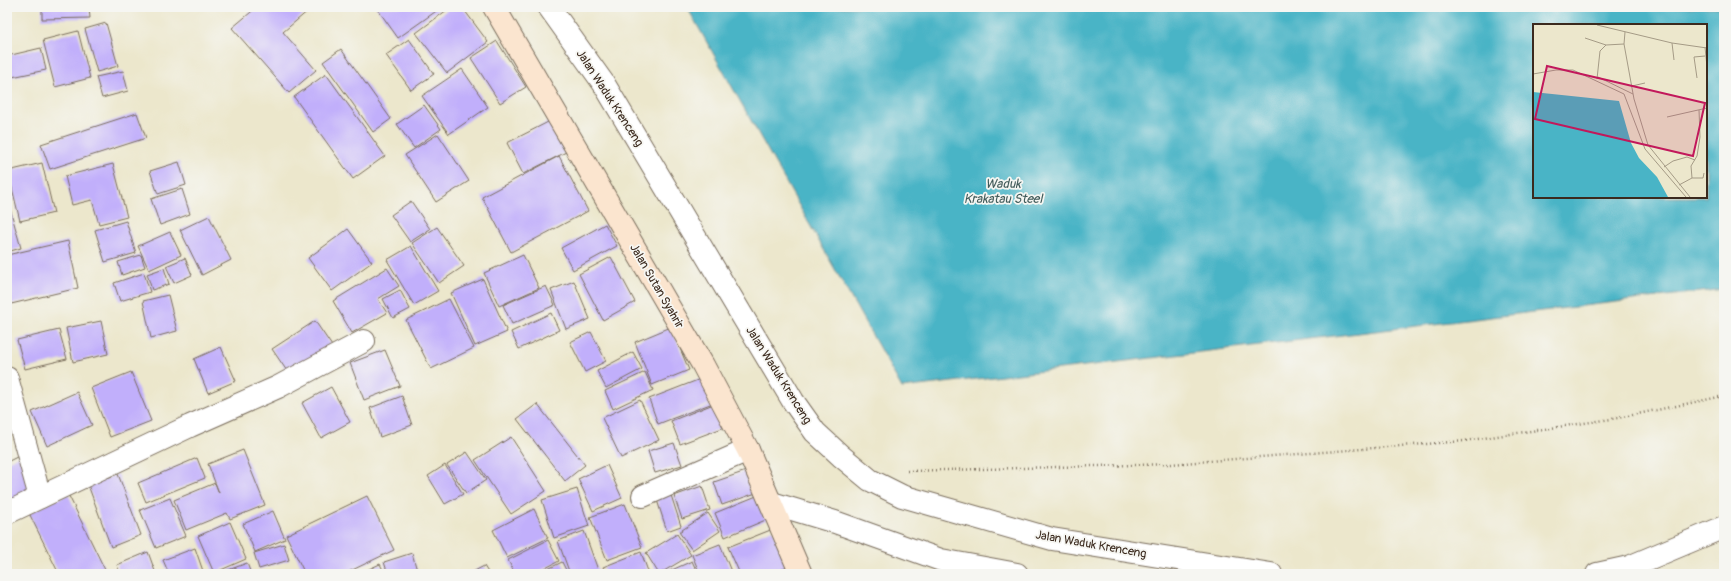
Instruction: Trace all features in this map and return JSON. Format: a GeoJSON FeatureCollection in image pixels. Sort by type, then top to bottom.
{"type":"FeatureCollection","features":[{"type":"Feature","properties":{"kind":"street","name":"Jalan Sutan Syahrir"},"geometry":{"type":"LineString","coordinates":[[494,7],[703,365],[748,450],[772,503],[801,574]]}},
{"type":"Feature","properties":{"kind":"street","name":"Jalan Waduk Krenceng"},"geometry":{"type":"LineString","coordinates":[[549,7],[604,84],[794,401],[815,432],[870,480],[902,496],[1052,539],[1181,567],[1271,574]]}},
{"type":"Feature","properties":{"kind":"street"},"geometry":{"type":"LineString","coordinates":[[7,513],[190,426],[278,387],[364,341]]}},
{"type":"Feature","properties":{"kind":"street"},"geometry":{"type":"LineString","coordinates":[[7,378],[40,497]]}},
{"type":"Feature","properties":{"kind":"street"},"geometry":{"type":"LineString","coordinates":[[643,496],[748,450]]}},
{"type":"Feature","properties":{"kind":"street"},"geometry":{"type":"LineString","coordinates":[[772,503],[835,522],[941,560],[1017,574]]}},
{"type":"Feature","properties":{"kind":"street"},"geometry":{"type":"LineString","coordinates":[[1597,574],[1629,567],[1724,527]]}},
{"type":"Feature","properties":{"kind":"path"},"geometry":{"type":"LineString","coordinates":[[870,480],[899,471],[1171,464],[1464,441],[1618,418],[1724,396]]}},
{"type":"Feature","properties":{"kind":"water","name":"Waduk Krakatau Steel"},"geometry":{"type":"Polygon","coordinates":[[[687,7],[1724,7],[1724,289],[902,388],[687,7]]]}},
{"type":"Feature","properties":{"kind":"building"},"geometry":{"type":"Polygon","coordinates":[[[42,7],[89,7],[90,18],[42,19],[42,7]]]}},
{"type":"Feature","properties":{"kind":"building"},"geometry":{"type":"Polygon","coordinates":[[[257,7],[306,7],[309,10],[283,32],[316,70],[289,93],[232,28],[257,7]]]}},
{"type":"Feature","properties":{"kind":"building"},"geometry":{"type":"Polygon","coordinates":[[[376,7],[442,7],[398,38],[376,7]]]}},
{"type":"Feature","properties":{"kind":"building"},"geometry":{"type":"Polygon","coordinates":[[[451,7],[462,7],[488,42],[447,73],[416,33],[451,7]]]}},
{"type":"Feature","properties":{"kind":"building"},"geometry":{"type":"Polygon","coordinates":[[[106,23],[118,66],[97,72],[85,29],[106,23]]]}},
{"type":"Feature","properties":{"kind":"building"},"geometry":{"type":"Polygon","coordinates":[[[78,31],[90,78],[55,87],[43,40],[78,31]]]}},
{"type":"Feature","properties":{"kind":"building"},"geometry":{"type":"Polygon","coordinates":[[[409,39],[434,74],[411,90],[386,55],[409,39]]]}},
{"type":"Feature","properties":{"kind":"building"},"geometry":{"type":"Polygon","coordinates":[[[497,41],[526,87],[500,103],[471,58],[497,41]]]}},
{"type":"Feature","properties":{"kind":"building"},"geometry":{"type":"Polygon","coordinates":[[[41,48],[46,70],[7,78],[7,56],[41,48]]]}},
{"type":"Feature","properties":{"kind":"building"},"geometry":{"type":"Polygon","coordinates":[[[341,49],[391,119],[373,132],[323,62],[341,49]]]}},
{"type":"Feature","properties":{"kind":"building"},"geometry":{"type":"Polygon","coordinates":[[[462,69],[488,107],[449,134],[422,96],[462,69]]]}},
{"type":"Feature","properties":{"kind":"building"},"geometry":{"type":"Polygon","coordinates":[[[123,71],[128,91],[102,98],[96,77],[123,71]]]}},
{"type":"Feature","properties":{"kind":"building"},"geometry":{"type":"Polygon","coordinates":[[[326,74],[385,156],[353,179],[294,97],[326,74]]]}},
{"type":"Feature","properties":{"kind":"building"},"geometry":{"type":"Polygon","coordinates":[[[424,105],[441,129],[414,148],[397,124],[424,105]]]}},
{"type":"Feature","properties":{"kind":"building"},"geometry":{"type":"Polygon","coordinates":[[[137,113],[146,138],[50,169],[41,144],[137,113]]]}},
{"type":"Feature","properties":{"kind":"building"},"geometry":{"type":"Polygon","coordinates":[[[552,120],[568,151],[523,174],[507,143],[552,120]]]}},
{"type":"Feature","properties":{"kind":"building"},"geometry":{"type":"Polygon","coordinates":[[[438,134],[469,181],[436,202],[405,155],[438,134]]]}},
{"type":"Feature","properties":{"kind":"building"},"geometry":{"type":"Polygon","coordinates":[[[559,156],[588,211],[511,252],[482,197],[559,156]]]}},
{"type":"Feature","properties":{"kind":"building"},"geometry":{"type":"Polygon","coordinates":[[[179,162],[186,185],[158,194],[150,171],[179,162]]]}},
{"type":"Feature","properties":{"kind":"building"},"geometry":{"type":"Polygon","coordinates":[[[42,163],[54,213],[20,221],[8,171],[42,163]]]}},
{"type":"Feature","properties":{"kind":"building"},"geometry":{"type":"Polygon","coordinates":[[[113,164],[127,217],[99,224],[92,200],[72,205],[65,176],[113,164]]]}},
{"type":"Feature","properties":{"kind":"building"},"geometry":{"type":"Polygon","coordinates":[[[182,189],[190,214],[160,225],[151,199],[182,189]]]}},
{"type":"Feature","properties":{"kind":"building"},"geometry":{"type":"Polygon","coordinates":[[[7,198],[21,248],[7,252],[7,198]]]}},
{"type":"Feature","properties":{"kind":"building"},"geometry":{"type":"Polygon","coordinates":[[[411,201],[430,229],[410,242],[391,215],[411,201]]]}},
{"type":"Feature","properties":{"kind":"building"},"geometry":{"type":"Polygon","coordinates":[[[209,216],[231,260],[202,275],[180,230],[209,216]]]}},
{"type":"Feature","properties":{"kind":"building"},"geometry":{"type":"Polygon","coordinates":[[[126,221],[136,253],[105,262],[95,230],[126,221]]]}},
{"type":"Feature","properties":{"kind":"building"},"geometry":{"type":"Polygon","coordinates":[[[605,224],[617,246],[573,270],[561,248],[605,224]]]}},
{"type":"Feature","properties":{"kind":"building"},"geometry":{"type":"Polygon","coordinates":[[[437,227],[464,266],[439,283],[412,243],[437,227]]]}},
{"type":"Feature","properties":{"kind":"building"},"geometry":{"type":"Polygon","coordinates":[[[348,229],[372,262],[332,291],[308,258],[348,229]]]}},
{"type":"Feature","properties":{"kind":"building"},"geometry":{"type":"Polygon","coordinates":[[[170,232],[181,255],[149,270],[138,246],[170,232]]]}},
{"type":"Feature","properties":{"kind":"building"},"geometry":{"type":"Polygon","coordinates":[[[68,241],[78,288],[7,305],[7,255],[68,241]]]}},
{"type":"Feature","properties":{"kind":"building"},"geometry":{"type":"Polygon","coordinates":[[[411,246],[438,291],[414,305],[387,260],[411,246]]]}},
{"type":"Feature","properties":{"kind":"building"},"geometry":{"type":"Polygon","coordinates":[[[141,255],[145,267],[122,275],[118,262],[141,255]]]}},
{"type":"Feature","properties":{"kind":"building"},"geometry":{"type":"Polygon","coordinates":[[[523,255],[539,288],[499,306],[484,273],[523,255]]]}},
{"type":"Feature","properties":{"kind":"building"},"geometry":{"type":"Polygon","coordinates":[[[611,257],[635,302],[603,320],[579,274],[611,257]]]}},
{"type":"Feature","properties":{"kind":"building"},"geometry":{"type":"Polygon","coordinates":[[[185,258],[192,275],[174,283],[166,266],[185,258]]]}},
{"type":"Feature","properties":{"kind":"building"},"geometry":{"type":"Polygon","coordinates":[[[164,268],[169,284],[152,290],[147,274],[164,268]]]}},
{"type":"Feature","properties":{"kind":"building"},"geometry":{"type":"Polygon","coordinates":[[[387,268],[399,286],[378,299],[387,313],[352,333],[333,301],[387,268]]]}},
{"type":"Feature","properties":{"kind":"building"},"geometry":{"type":"Polygon","coordinates":[[[144,273],[150,292],[120,301],[114,283],[144,273]]]}},
{"type":"Feature","properties":{"kind":"building"},"geometry":{"type":"Polygon","coordinates":[[[483,279],[507,332],[475,346],[451,293],[483,279]]]}},
{"type":"Feature","properties":{"kind":"building"},"geometry":{"type":"Polygon","coordinates":[[[574,281],[590,319],[566,329],[551,290],[574,281]]]}},
{"type":"Feature","properties":{"kind":"building"},"geometry":{"type":"Polygon","coordinates":[[[546,286],[555,305],[512,324],[503,305],[546,286]]]}},
{"type":"Feature","properties":{"kind":"building"},"geometry":{"type":"Polygon","coordinates":[[[400,290],[410,309],[393,318],[383,299],[400,290]]]}},
{"type":"Feature","properties":{"kind":"building"},"geometry":{"type":"Polygon","coordinates":[[[168,295],[177,331],[151,338],[143,301],[168,295]]]}},
{"type":"Feature","properties":{"kind":"building"},"geometry":{"type":"Polygon","coordinates":[[[449,299],[474,348],[431,369],[406,320],[449,299]]]}},
{"type":"Feature","properties":{"kind":"building"},"geometry":{"type":"Polygon","coordinates":[[[551,313],[559,330],[519,349],[511,332],[551,313]]]}},
{"type":"Feature","properties":{"kind":"building"},"geometry":{"type":"Polygon","coordinates":[[[101,321],[108,354],[73,362],[66,328],[101,321]]]}},
{"type":"Feature","properties":{"kind":"building"},"geometry":{"type":"Polygon","coordinates":[[[315,321],[332,346],[289,374],[272,349],[315,321]]]}},
{"type":"Feature","properties":{"kind":"building"},"geometry":{"type":"Polygon","coordinates":[[[671,327],[689,370],[652,385],[635,342],[671,327]]]}},
{"type":"Feature","properties":{"kind":"building"},"geometry":{"type":"Polygon","coordinates":[[[59,330],[67,359],[25,369],[17,340],[59,330]]]}},
{"type":"Feature","properties":{"kind":"building"},"geometry":{"type":"Polygon","coordinates":[[[591,332],[606,361],[585,372],[570,342],[591,332]]]}},
{"type":"Feature","properties":{"kind":"building"},"geometry":{"type":"Polygon","coordinates":[[[221,347],[236,381],[208,393],[194,359],[221,347]]]}},
{"type":"Feature","properties":{"kind":"building"},"geometry":{"type":"Polygon","coordinates":[[[385,350],[400,386],[364,400],[350,363],[385,350]]]}},
{"type":"Feature","properties":{"kind":"building"},"geometry":{"type":"Polygon","coordinates":[[[633,352],[642,369],[606,388],[597,371],[633,352]]]}},
{"type":"Feature","properties":{"kind":"building"},"geometry":{"type":"Polygon","coordinates":[[[131,372],[151,421],[110,437],[91,388],[131,372]]]}},
{"type":"Feature","properties":{"kind":"building"},"geometry":{"type":"Polygon","coordinates":[[[645,372],[653,390],[613,409],[605,391],[645,372]]]}},
{"type":"Feature","properties":{"kind":"building"},"geometry":{"type":"Polygon","coordinates":[[[708,376],[718,401],[658,424],[649,399],[708,376]]]}},
{"type":"Feature","properties":{"kind":"building"},"geometry":{"type":"Polygon","coordinates":[[[331,387],[350,422],[321,438],[302,403],[331,387]]]}},
{"type":"Feature","properties":{"kind":"building"},"geometry":{"type":"Polygon","coordinates":[[[77,392],[92,425],[47,446],[32,412],[77,392]]]}},
{"type":"Feature","properties":{"kind":"building"},"geometry":{"type":"Polygon","coordinates":[[[402,396],[412,425],[380,437],[370,408],[402,396]]]}},
{"type":"Feature","properties":{"kind":"building"},"geometry":{"type":"Polygon","coordinates":[[[640,400],[659,440],[621,458],[602,418],[640,400]]]}},
{"type":"Feature","properties":{"kind":"building"},"geometry":{"type":"Polygon","coordinates":[[[716,403],[725,427],[680,444],[671,421],[716,403]]]}},
{"type":"Feature","properties":{"kind":"building"},"geometry":{"type":"Polygon","coordinates":[[[537,404],[585,465],[565,481],[517,419],[537,404]]]}},
{"type":"Feature","properties":{"kind":"building"},"geometry":{"type":"Polygon","coordinates":[[[511,437],[546,491],[511,514],[475,460],[511,437]]]}},
{"type":"Feature","properties":{"kind":"building"},"geometry":{"type":"Polygon","coordinates":[[[674,443],[682,465],[655,473],[648,451],[674,443]]]}},
{"type":"Feature","properties":{"kind":"building"},"geometry":{"type":"Polygon","coordinates":[[[243,450],[265,505],[230,519],[227,513],[186,530],[174,500],[215,483],[219,493],[208,464],[243,450]]]}},
{"type":"Feature","properties":{"kind":"building"},"geometry":{"type":"Polygon","coordinates":[[[467,452],[486,480],[466,493],[447,465],[467,452]]]}},
{"type":"Feature","properties":{"kind":"building"},"geometry":{"type":"Polygon","coordinates":[[[19,456],[35,490],[7,504],[7,462],[19,456]]]}},
{"type":"Feature","properties":{"kind":"building"},"geometry":{"type":"Polygon","coordinates":[[[197,458],[205,478],[146,502],[138,483],[197,458]]]}},
{"type":"Feature","properties":{"kind":"building"},"geometry":{"type":"Polygon","coordinates":[[[445,465],[463,494],[445,504],[428,476],[445,465]]]}},
{"type":"Feature","properties":{"kind":"building"},"geometry":{"type":"Polygon","coordinates":[[[607,465],[622,498],[593,511],[578,479],[607,465]]]}},
{"type":"Feature","properties":{"kind":"building"},"geometry":{"type":"Polygon","coordinates":[[[749,470],[756,493],[722,505],[714,482],[749,470]]]}},
{"type":"Feature","properties":{"kind":"building"},"geometry":{"type":"Polygon","coordinates":[[[118,474],[141,535],[111,547],[88,485],[118,474]]]}},
{"type":"Feature","properties":{"kind":"building"},"geometry":{"type":"Polygon","coordinates":[[[702,486],[710,510],[682,519],[674,496],[702,486]]]}},
{"type":"Feature","properties":{"kind":"building"},"geometry":{"type":"Polygon","coordinates":[[[577,489],[589,526],[554,538],[542,500],[577,489]]]}},
{"type":"Feature","properties":{"kind":"building"},"geometry":{"type":"Polygon","coordinates":[[[670,492],[681,526],[667,531],[656,497],[670,492]]]}},
{"type":"Feature","properties":{"kind":"building"},"geometry":{"type":"Polygon","coordinates":[[[68,494],[107,574],[59,574],[29,513],[68,494]]]}},
{"type":"Feature","properties":{"kind":"building"},"geometry":{"type":"Polygon","coordinates":[[[759,495],[768,519],[725,537],[715,513],[759,495]]]}},
{"type":"Feature","properties":{"kind":"building"},"geometry":{"type":"Polygon","coordinates":[[[367,496],[394,550],[344,574],[305,574],[286,535],[367,496]]]}},
{"type":"Feature","properties":{"kind":"building"},"geometry":{"type":"Polygon","coordinates":[[[170,498],[186,536],[156,548],[140,510],[170,498]]]}},
{"type":"Feature","properties":{"kind":"building"},"geometry":{"type":"Polygon","coordinates":[[[625,504],[642,547],[607,560],[590,517],[625,504]]]}},
{"type":"Feature","properties":{"kind":"building"},"geometry":{"type":"Polygon","coordinates":[[[534,509],[548,538],[507,558],[493,530],[534,509]]]}},
{"type":"Feature","properties":{"kind":"building"},"geometry":{"type":"Polygon","coordinates":[[[273,511],[285,539],[255,552],[243,524],[273,511]]]}},
{"type":"Feature","properties":{"kind":"building"},"geometry":{"type":"Polygon","coordinates":[[[708,513],[720,531],[692,550],[679,532],[708,513]]]}},
{"type":"Feature","properties":{"kind":"building"},"geometry":{"type":"Polygon","coordinates":[[[230,522],[246,559],[214,573],[198,536],[230,522]]]}},
{"type":"Feature","properties":{"kind":"building"},"geometry":{"type":"Polygon","coordinates":[[[773,529],[790,566],[771,574],[740,574],[728,547],[773,529]]]}},
{"type":"Feature","properties":{"kind":"building"},"geometry":{"type":"Polygon","coordinates":[[[584,531],[598,570],[588,574],[570,574],[558,541],[584,531]]]}},
{"type":"Feature","properties":{"kind":"building"},"geometry":{"type":"Polygon","coordinates":[[[677,534],[691,555],[659,574],[646,553],[677,534]]]}},
{"type":"Feature","properties":{"kind":"building"},"geometry":{"type":"Polygon","coordinates":[[[548,540],[559,561],[534,574],[515,574],[508,560],[548,540]]]}},
{"type":"Feature","properties":{"kind":"building"},"geometry":{"type":"Polygon","coordinates":[[[284,544],[289,560],[259,569],[254,553],[284,544]]]}},
{"type":"Feature","properties":{"kind":"building"},"geometry":{"type":"Polygon","coordinates":[[[720,544],[732,574],[700,574],[692,555],[720,544]]]}},
{"type":"Feature","properties":{"kind":"building"},"geometry":{"type":"Polygon","coordinates":[[[195,548],[204,574],[169,574],[163,560],[195,548]]]}},
{"type":"Feature","properties":{"kind":"building"},"geometry":{"type":"Polygon","coordinates":[[[148,552],[156,574],[120,574],[117,565],[148,552]]]}},
{"type":"Feature","properties":{"kind":"building"},"geometry":{"type":"Polygon","coordinates":[[[641,552],[649,574],[606,574],[603,567],[641,552]]]}},
{"type":"Feature","properties":{"kind":"building"},"geometry":{"type":"Polygon","coordinates":[[[412,553],[418,574],[388,574],[384,562],[412,553]]]}},
{"type":"Feature","properties":{"kind":"building"},"geometry":{"type":"Polygon","coordinates":[[[692,561],[698,574],[663,574],[692,561]]]}},
{"type":"Feature","properties":{"kind":"building"},"geometry":{"type":"Polygon","coordinates":[[[562,562],[568,574],[538,574],[562,562]]]}},
{"type":"Feature","properties":{"kind":"building"},"geometry":{"type":"Polygon","coordinates":[[[247,563],[251,574],[218,574],[247,563]]]}},
{"type":"Feature","properties":{"kind":"building"},"geometry":{"type":"Polygon","coordinates":[[[380,564],[385,574],[358,574],[380,564]]]}},
{"type":"Feature","properties":{"kind":"building"},"geometry":{"type":"Polygon","coordinates":[[[484,566],[489,574],[469,574],[484,566]]]}}]}
